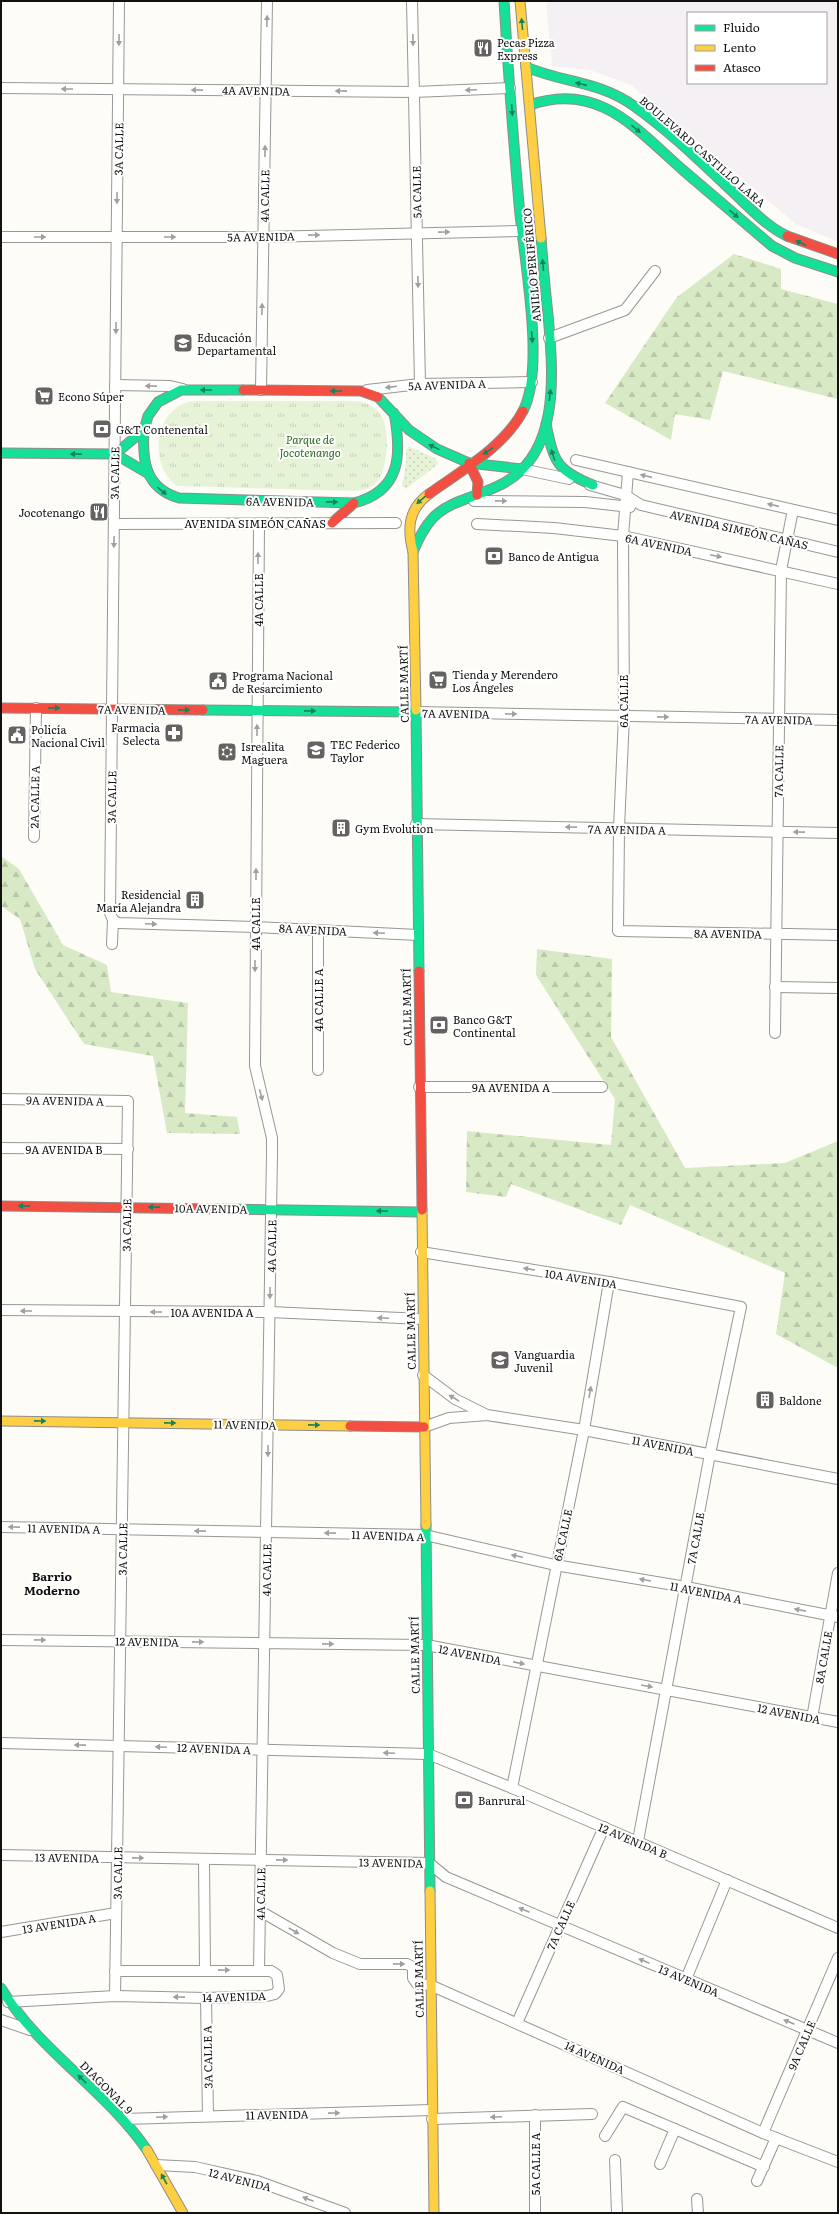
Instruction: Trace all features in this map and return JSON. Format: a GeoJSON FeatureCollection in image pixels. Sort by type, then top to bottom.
{"type":"FeatureCollection","features":[{"type":"Feature","properties":{"kind":"main road","name":"ANILLO PERIFÉRICO"},"geometry":{"type":"LineString","coordinates":[[467,465],[498,444],[511,431],[526,406],[532,382],[532,342],[521,231],[504,1]]}},
{"type":"Feature","properties":{"kind":"main road","name":"ANILLO PERIFÉRICO"},"geometry":{"type":"LineString","coordinates":[[477,494],[504,483],[522,469],[537,448],[546,421],[552,375],[520,1]]}},
{"type":"Feature","properties":{"kind":"main road","name":"BOULEVARD CASTILLO LARA"},"geometry":{"type":"LineString","coordinates":[[526,67],[547,76],[608,90],[618,95],[639,110],[752,210],[783,234],[806,246],[838,254]]}},
{"type":"Feature","properties":{"kind":"main road"},"geometry":{"type":"LineString","coordinates":[[530,105],[543,99],[558,97],[584,101],[611,110],[645,136],[772,246],[795,258],[838,272]]}},
{"type":"Feature","properties":{"kind":"main road"},"geometry":{"type":"LineString","coordinates":[[772,246],[783,234]]}},
{"type":"Feature","properties":{"kind":"main road","name":"6A AVENIDA"},"geometry":{"type":"LineString","coordinates":[[394,413],[398,435],[398,451],[392,479],[384,490],[376,497],[354,503],[179,498],[164,494],[155,485],[148,474],[143,450],[144,430],[148,416],[158,402],[172,394],[187,390],[361,391],[379,397],[394,413],[409,430],[427,444],[467,465],[522,469]]}},
{"type":"Feature","properties":{"kind":"main road"},"geometry":{"type":"LineString","coordinates":[[546,421],[556,462],[564,473],[593,486]]}},
{"type":"Feature","properties":{"kind":"main road"},"geometry":{"type":"LineString","coordinates":[[114,454],[144,430]]}},
{"type":"Feature","properties":{"kind":"main road"},"geometry":{"type":"LineString","coordinates":[[1,453],[114,454],[148,474]]}},
{"type":"Feature","properties":{"kind":"main road"},"geometry":{"type":"LineString","coordinates":[[467,465],[478,482],[477,494]]}},
{"type":"Feature","properties":{"kind":"main road","name":"CALLE MARTÍ"},"geometry":{"type":"LineString","coordinates":[[434,2213],[419,1087],[416,712],[413,552],[408,536],[412,511],[416,505],[451,475],[467,465]]}},
{"type":"Feature","properties":{"kind":"main road"},"geometry":{"type":"LineString","coordinates":[[451,475],[448,484],[451,494],[462,500]]}},
{"type":"Feature","properties":{"kind":"main road","name":"CALLE MARTÍ"},"geometry":{"type":"LineString","coordinates":[[413,552],[425,526],[434,516],[462,500],[477,494]]}},
{"type":"Feature","properties":{"kind":"main road"},"geometry":{"type":"LineString","coordinates":[[332,523],[354,503]]}},
{"type":"Feature","properties":{"kind":"main road","name":"7A AVENIDA"},"geometry":{"type":"LineString","coordinates":[[1,708],[416,712]]}},
{"type":"Feature","properties":{"kind":"main road","name":"10A AVENIDA"},"geometry":{"type":"LineString","coordinates":[[1,1206],[421,1212]]}},
{"type":"Feature","properties":{"kind":"main road","name":"11 AVENIDA"},"geometry":{"type":"LineString","coordinates":[[1,1421],[424,1426]]}},
{"type":"Feature","properties":{"kind":"main road","name":"DIAGONAL 9"},"geometry":{"type":"LineString","coordinates":[[1,1988],[8,2002],[33,2031],[123,2118],[156,2164],[183,2213]]}},
{"type":"Feature","properties":{"kind":"street","name":"3A CALLE"},"geometry":{"type":"LineString","coordinates":[[112,944],[113,920],[110,913],[119,1]]}},
{"type":"Feature","properties":{"kind":"street","name":"4A CALLE"},"geometry":{"type":"LineString","coordinates":[[261,390],[267,1]]}},
{"type":"Feature","properties":{"kind":"street","name":"5A CALLE"},"geometry":{"type":"LineString","coordinates":[[412,1],[420,384]]}},
{"type":"Feature","properties":{"kind":"street","name":"4A AVENIDA"},"geometry":{"type":"LineString","coordinates":[[1,88],[414,92],[510,88]]}},
{"type":"Feature","properties":{"kind":"street","name":"5A AVENIDA"},"geometry":{"type":"LineString","coordinates":[[1,237],[263,237],[521,231]]}},
{"type":"Feature","properties":{"kind":"street"},"geometry":{"type":"LineString","coordinates":[[549,338],[624,310],[655,271]]}},
{"type":"Feature","properties":{"kind":"street","name":"5A AVENIDA A"},"geometry":{"type":"LineString","coordinates":[[361,391],[420,384],[532,382]]}},
{"type":"Feature","properties":{"kind":"street"},"geometry":{"type":"LineString","coordinates":[[115,385],[170,386],[187,390]]}},
{"type":"Feature","properties":{"kind":"street"},"geometry":{"type":"LineString","coordinates":[[578,479],[578,461],[838,520]]}},
{"type":"Feature","properties":{"kind":"street","name":"AVENIDA SIMEÓN CAÑAS"},"geometry":{"type":"LineString","coordinates":[[522,469],[625,495],[641,505],[838,552]]}},
{"type":"Feature","properties":{"kind":"street","name":"6A CALLE"},"geometry":{"type":"LineString","coordinates":[[618,931],[624,716],[623,536],[628,472]]}},
{"type":"Feature","properties":{"kind":"street","name":"AVENIDA SIMEÓN CAÑAS"},"geometry":{"type":"LineString","coordinates":[[462,500],[585,502],[624,508],[641,505]]}},
{"type":"Feature","properties":{"kind":"street","name":"7A CALLE"},"geometry":{"type":"LineString","coordinates":[[775,1033],[781,570],[793,510]]}},
{"type":"Feature","properties":{"kind":"street","name":"AVENIDA SIMEÓN CAÑAS"},"geometry":{"type":"LineString","coordinates":[[114,524],[396,523]]}},
{"type":"Feature","properties":{"kind":"street","name":"4A CALLE"},"geometry":{"type":"LineString","coordinates":[[258,524],[255,1066],[272,1138],[259,1970]]}},
{"type":"Feature","properties":{"kind":"street","name":"6A AVENIDA"},"geometry":{"type":"LineString","coordinates":[[477,524],[554,528],[623,536],[781,570],[838,584]]}},
{"type":"Feature","properties":{"kind":"street","name":"2A CALLE A"},"geometry":{"type":"LineString","coordinates":[[34,837],[36,708]]}},
{"type":"Feature","properties":{"kind":"street","name":"7A AVENIDA"},"geometry":{"type":"LineString","coordinates":[[416,712],[838,720]]}},
{"type":"Feature","properties":{"kind":"street","name":"7A AVENIDA A"},"geometry":{"type":"LineString","coordinates":[[416,824],[838,833]]}},
{"type":"Feature","properties":{"kind":"street","name":"8A AVENIDA"},"geometry":{"type":"LineString","coordinates":[[113,920],[118,923],[255,926],[418,935]]}},
{"type":"Feature","properties":{"kind":"street","name":"4A CALLE A"},"geometry":{"type":"LineString","coordinates":[[318,930],[318,1070]]}},
{"type":"Feature","properties":{"kind":"street","name":"8A AVENIDA"},"geometry":{"type":"LineString","coordinates":[[618,931],[838,935]]}},
{"type":"Feature","properties":{"kind":"street"},"geometry":{"type":"LineString","coordinates":[[775,987],[838,988]]}},
{"type":"Feature","properties":{"kind":"street","name":"9A AVENIDA A"},"geometry":{"type":"LineString","coordinates":[[419,1087],[602,1087]]}},
{"type":"Feature","properties":{"kind":"street","name":"9A AVENIDA A"},"geometry":{"type":"LineString","coordinates":[[1,1099],[128,1101]]}},
{"type":"Feature","properties":{"kind":"street","name":"3A CALLE"},"geometry":{"type":"LineString","coordinates":[[115,1996],[128,1101]]}},
{"type":"Feature","properties":{"kind":"street","name":"9A AVENIDA B"},"geometry":{"type":"LineString","coordinates":[[1,1148],[128,1149]]}},
{"type":"Feature","properties":{"kind":"street","name":"10A AVENIDA"},"geometry":{"type":"LineString","coordinates":[[422,1252],[609,1282],[741,1307]]}},
{"type":"Feature","properties":{"kind":"street","name":"6A CALLE"},"geometry":{"type":"LineString","coordinates":[[512,1788],[555,1565],[584,1430],[609,1282]]}},
{"type":"Feature","properties":{"kind":"street","name":"7A CALLE"},"geometry":{"type":"LineString","coordinates":[[638,1841],[710,1454],[741,1307]]}},
{"type":"Feature","properties":{"kind":"street","name":"10A AVENIDA A"},"geometry":{"type":"LineString","coordinates":[[1,1310],[270,1312],[422,1319]]}},
{"type":"Feature","properties":{"kind":"street","name":"11 AVENIDA"},"geometry":{"type":"LineString","coordinates":[[423,1375],[449,1395],[487,1415]]}},
{"type":"Feature","properties":{"kind":"street","name":"11 AVENIDA"},"geometry":{"type":"LineString","coordinates":[[424,1426],[449,1418],[487,1415],[584,1430],[838,1479]]}},
{"type":"Feature","properties":{"kind":"street","name":"11 AVENIDA A"},"geometry":{"type":"LineString","coordinates":[[1,1527],[425,1535],[555,1565],[686,1587],[834,1616]]}},
{"type":"Feature","properties":{"kind":"street","name":"8A CALLE"},"geometry":{"type":"LineString","coordinates":[[812,1718],[834,1616],[838,1573]]}},
{"type":"Feature","properties":{"kind":"street","name":"12 AVENIDA"},"geometry":{"type":"LineString","coordinates":[[1,1640],[426,1645],[536,1667],[838,1722]]}},
{"type":"Feature","properties":{"kind":"street","name":"12 AVENIDA A"},"geometry":{"type":"LineString","coordinates":[[1,1744],[428,1754]]}},
{"type":"Feature","properties":{"kind":"street","name":"12 AVENIDA B"},"geometry":{"type":"LineString","coordinates":[[428,1754],[638,1841],[838,1928]]}},
{"type":"Feature","properties":{"kind":"street","name":"7A CALLE"},"geometry":{"type":"LineString","coordinates":[[516,2023],[604,1827]]}},
{"type":"Feature","properties":{"kind":"street","name":"13 AVENIDA"},"geometry":{"type":"LineString","coordinates":[[1,1855],[429,1863],[446,1877],[838,2043]]}},
{"type":"Feature","properties":{"kind":"street"},"geometry":{"type":"LineString","coordinates":[[204,1859],[205,1971]]}},
{"type":"Feature","properties":{"kind":"street"},"geometry":{"type":"LineString","coordinates":[[686,1979],[727,1880]]}},
{"type":"Feature","properties":{"kind":"street","name":"14 AVENIDA"},"geometry":{"type":"LineString","coordinates":[[260,1911],[333,1953],[360,1964],[407,1964],[413,1967],[414,1978],[417,1984],[430,1985],[763,2133],[838,2162]]}},
{"type":"Feature","properties":{"kind":"street","name":"13 AVENIDA A"},"geometry":{"type":"LineString","coordinates":[[1,1932],[116,1913]]}},
{"type":"Feature","properties":{"kind":"street","name":"9A CALLE"},"geometry":{"type":"LineString","coordinates":[[763,2133],[838,1958]]}},
{"type":"Feature","properties":{"kind":"street","name":"14 AVENIDA"},"geometry":{"type":"LineString","coordinates":[[8,2002],[115,1996],[206,1998],[275,1994],[279,1989],[276,1972],[259,1970],[115,1971]]}},
{"type":"Feature","properties":{"kind":"street","name":"3A CALLE A"},"geometry":{"type":"LineString","coordinates":[[206,1998],[208,2116]]}},
{"type":"Feature","properties":{"kind":"street"},"geometry":{"type":"LineString","coordinates":[[1,2020],[33,2031]]}},
{"type":"Feature","properties":{"kind":"street"},"geometry":{"type":"LineString","coordinates":[[605,2136],[623,2107],[764,2167]]}},
{"type":"Feature","properties":{"kind":"street","name":"11 AVENIDA"},"geometry":{"type":"LineString","coordinates":[[123,2118],[432,2114],[592,2114]]}},
{"type":"Feature","properties":{"kind":"street","name":"5A CALLE A"},"geometry":{"type":"LineString","coordinates":[[535,2115],[535,2213]]}},
{"type":"Feature","properties":{"kind":"street"},"geometry":{"type":"LineString","coordinates":[[660,2164],[675,2129]]}},
{"type":"Feature","properties":{"kind":"street"},"geometry":{"type":"LineString","coordinates":[[757,2181],[776,2138]]}},
{"type":"Feature","properties":{"kind":"street"},"geometry":{"type":"LineString","coordinates":[[615,2160],[616,2213]]}},
{"type":"Feature","properties":{"kind":"street","name":"12 AVENIDA"},"geometry":{"type":"LineString","coordinates":[[156,2164],[195,2167],[257,2181],[345,2213]]}},
{"type":"Feature","properties":{"kind":"street"},"geometry":{"type":"LineString","coordinates":[[697,2200],[698,2213]]}},
{"type":"Feature","properties":{"kind":"shaded area"},"geometry":{"type":"Polygon","coordinates":[[[546,1],[838,1],[838,242],[796,224],[631,85],[590,70],[552,66],[546,1]]]}},
{"type":"Feature","properties":{"kind":"green space"},"geometry":{"type":"Polygon","coordinates":[[[734,254],[781,269],[781,289],[838,304],[838,399],[723,371],[710,420],[675,414],[671,440],[605,403],[677,297],[734,254]]]}},
{"type":"Feature","properties":{"kind":"green space","name":"Parque de Jocotenango"},"geometry":{"type":"Polygon","coordinates":[[[196,401],[356,401],[372,406],[381,415],[385,426],[387,444],[385,464],[382,473],[378,481],[373,486],[364,490],[355,491],[178,486],[168,478],[162,466],[159,452],[159,438],[163,425],[170,413],[181,405],[196,401]]]}},
{"type":"Feature","properties":{"kind":"green space"},"geometry":{"type":"Polygon","coordinates":[[[409,446],[436,459],[438,464],[406,489],[402,486],[406,463],[406,450],[409,446]]]}},
{"type":"Feature","properties":{"kind":"green space"},"geometry":{"type":"Polygon","coordinates":[[[1,856],[19,869],[63,945],[107,965],[111,992],[188,1003],[185,1113],[237,1117],[240,1134],[167,1133],[153,1056],[84,1044],[35,969],[20,919],[1,906],[1,856]]]}},
{"type":"Feature","properties":{"kind":"green space"},"geometry":{"type":"Polygon","coordinates":[[[537,949],[612,959],[611,1037],[685,1168],[785,1163],[838,1141],[838,1368],[776,1334],[785,1273],[630,1205],[621,1225],[511,1184],[506,1197],[466,1192],[467,1131],[611,1145],[615,1099],[536,975],[537,949]]]}},
{"type":"Feature","properties":{"kind":"traffic: fast"},"geometry":{"type":"LineString","coordinates":[[504,1],[521,226],[528,280],[533,340],[533,367],[530,392],[523,411]]}},
{"type":"Feature","properties":{"kind":"traffic: fast"},"geometry":{"type":"LineString","coordinates":[[526,67],[608,92],[634,106],[674,138],[761,218],[773,228],[787,236]]}},
{"type":"Feature","properties":{"kind":"traffic: fast"},"geometry":{"type":"LineString","coordinates":[[530,105],[554,99],[577,99],[597,105],[615,114],[650,140],[772,246],[795,258],[838,272]]}},
{"type":"Feature","properties":{"kind":"traffic: fast"},"geometry":{"type":"LineString","coordinates":[[413,552],[421,535],[429,523],[446,507],[498,486],[519,473],[534,455],[543,434],[549,411],[551,361],[541,238]]}},
{"type":"Feature","properties":{"kind":"traffic: fast"},"geometry":{"type":"LineString","coordinates":[[1,453],[115,454],[144,430],[148,416],[158,402],[181,390],[243,390]]}},
{"type":"Feature","properties":{"kind":"traffic: fast"},"geometry":{"type":"LineString","coordinates":[[378,397],[409,430],[437,449],[469,463],[522,469]]}},
{"type":"Feature","properties":{"kind":"traffic: fast"},"geometry":{"type":"LineString","coordinates":[[144,430],[145,463],[152,480],[159,488],[179,498],[354,503],[370,497],[381,490],[395,469],[398,443],[394,413]]}},
{"type":"Feature","properties":{"kind":"traffic: fast"},"geometry":{"type":"LineString","coordinates":[[546,424],[552,447],[559,463],[571,474],[593,485]]}},
{"type":"Feature","properties":{"kind":"traffic: fast"},"geometry":{"type":"LineString","coordinates":[[115,454],[149,474]]}},
{"type":"Feature","properties":{"kind":"traffic: fast"},"geometry":{"type":"LineString","coordinates":[[203,710],[416,712]]}},
{"type":"Feature","properties":{"kind":"traffic: fast"},"geometry":{"type":"LineString","coordinates":[[416,710],[419,971]]}},
{"type":"Feature","properties":{"kind":"traffic: fast"},"geometry":{"type":"LineString","coordinates":[[218,1209],[421,1212]]}},
{"type":"Feature","properties":{"kind":"traffic: fast"},"geometry":{"type":"LineString","coordinates":[[426,1525],[430,1891]]}},
{"type":"Feature","properties":{"kind":"traffic: fast"},"geometry":{"type":"LineString","coordinates":[[1,1988],[16,2011],[34,2031],[112,2108],[147,2150]]}},
{"type":"Feature","properties":{"kind":"traffic: slow"},"geometry":{"type":"LineString","coordinates":[[520,1],[541,238]]}},
{"type":"Feature","properties":{"kind":"traffic: slow"},"geometry":{"type":"LineString","coordinates":[[416,710],[413,552],[410,527],[413,513],[417,506],[429,494]]}},
{"type":"Feature","properties":{"kind":"traffic: slow"},"geometry":{"type":"LineString","coordinates":[[422,1210],[426,1525]]}},
{"type":"Feature","properties":{"kind":"traffic: slow"},"geometry":{"type":"LineString","coordinates":[[1,1421],[350,1426]]}},
{"type":"Feature","properties":{"kind":"traffic: slow"},"geometry":{"type":"LineString","coordinates":[[430,1891],[434,2213]]}},
{"type":"Feature","properties":{"kind":"traffic: slow"},"geometry":{"type":"LineString","coordinates":[[147,2150],[183,2213]]}},
{"type":"Feature","properties":{"kind":"traffic: jam"},"geometry":{"type":"LineString","coordinates":[[787,236],[838,254]]}},
{"type":"Feature","properties":{"kind":"traffic: jam"},"geometry":{"type":"LineString","coordinates":[[243,390],[361,391],[378,397]]}},
{"type":"Feature","properties":{"kind":"traffic: jam"},"geometry":{"type":"LineString","coordinates":[[429,494],[468,467],[493,447],[505,436],[523,411]]}},
{"type":"Feature","properties":{"kind":"traffic: jam"},"geometry":{"type":"LineString","coordinates":[[469,463],[478,482],[477,495]]}},
{"type":"Feature","properties":{"kind":"traffic: jam"},"geometry":{"type":"LineString","coordinates":[[332,523],[354,503]]}},
{"type":"Feature","properties":{"kind":"traffic: jam"},"geometry":{"type":"LineString","coordinates":[[1,708],[203,710]]}},
{"type":"Feature","properties":{"kind":"traffic: jam"},"geometry":{"type":"LineString","coordinates":[[419,971],[422,1210]]}},
{"type":"Feature","properties":{"kind":"traffic: jam"},"geometry":{"type":"LineString","coordinates":[[1,1206],[218,1209]]}},
{"type":"Feature","properties":{"kind":"traffic: jam"},"geometry":{"type":"LineString","coordinates":[[350,1426],[424,1427]]}},
{"type":"Feature","properties":{"kind":"place","name":"Pecas Pizza Express"},"geometry":{"type":"Point","coordinates":[483,48]}},
{"type":"Feature","properties":{"kind":"place","name":"Educación Departamental"},"geometry":{"type":"Point","coordinates":[183,343]}},
{"type":"Feature","properties":{"kind":"place","name":"Econo Súper"},"geometry":{"type":"Point","coordinates":[44,396]}},
{"type":"Feature","properties":{"kind":"place","name":"G&T Contenental"},"geometry":{"type":"Point","coordinates":[102,429]}},
{"type":"Feature","properties":{"kind":"place","name":"Jocotenango"},"geometry":{"type":"Point","coordinates":[99,512]}},
{"type":"Feature","properties":{"kind":"place","name":"Banco de Antigua"},"geometry":{"type":"Point","coordinates":[494,556]}},
{"type":"Feature","properties":{"kind":"place","name":"Tienda y Merendero Los Ángeles"},"geometry":{"type":"Point","coordinates":[438,680]}},
{"type":"Feature","properties":{"kind":"place","name":"Programa Nacional de Resarcimiento"},"geometry":{"type":"Point","coordinates":[218,681]}},
{"type":"Feature","properties":{"kind":"place","name":"Farmacia Selecta"},"geometry":{"type":"Point","coordinates":[174,733]}},
{"type":"Feature","properties":{"kind":"place","name":"Policía Nacional Civil"},"geometry":{"type":"Point","coordinates":[17,735]}},
{"type":"Feature","properties":{"kind":"place","name":"TEC Federico Taylor"},"geometry":{"type":"Point","coordinates":[316,750]}},
{"type":"Feature","properties":{"kind":"place","name":"Isrealita Maguera"},"geometry":{"type":"Point","coordinates":[227,752]}},
{"type":"Feature","properties":{"kind":"place","name":"Gym Evolution"},"geometry":{"type":"Point","coordinates":[341,828]}},
{"type":"Feature","properties":{"kind":"place","name":"Residencial María Alejandra"},"geometry":{"type":"Point","coordinates":[195,900]}},
{"type":"Feature","properties":{"kind":"place","name":"Banco G&T Continental"},"geometry":{"type":"Point","coordinates":[439,1025]}},
{"type":"Feature","properties":{"kind":"place","name":"Vanguardia Juvenil"},"geometry":{"type":"Point","coordinates":[500,1360]}},
{"type":"Feature","properties":{"kind":"place","name":"Baldone"},"geometry":{"type":"Point","coordinates":[765,1400]}},
{"type":"Feature","properties":{"kind":"place","name":"Banrural"},"geometry":{"type":"Point","coordinates":[464,1800]}},
{"type":"Feature","properties":{"kind":"district","name":"Barrio Moderno"},"geometry":{"type":"Point","coordinates":[52,1583]}}]}
